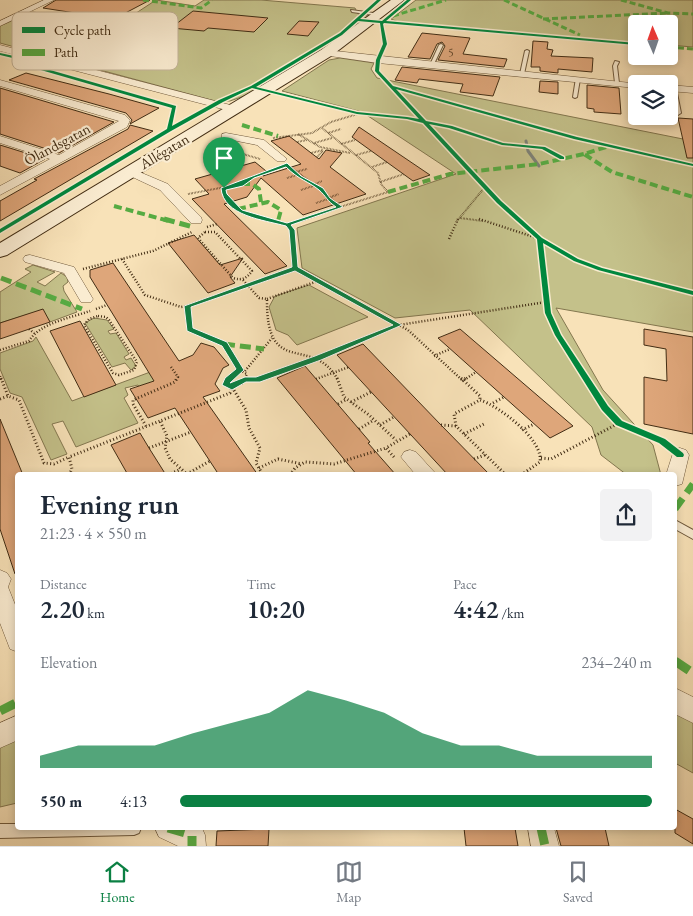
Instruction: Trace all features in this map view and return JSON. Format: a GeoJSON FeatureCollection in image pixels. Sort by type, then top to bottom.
{"type":"FeatureCollection","features":[{"type":"Feature","properties":{"kind":"street"},"geometry":{"type":"LineString","coordinates":[[25,12],[50,0]]}},
{"type":"Feature","properties":{"kind":"street","name":"Allégatan"},"geometry":{"type":"LineString","coordinates":[[0,251],[326,53],[398,0]]}},
{"type":"Feature","properties":{"kind":"street"},"geometry":{"type":"LineString","coordinates":[[0,24],[12,18]]}},
{"type":"Feature","properties":{"kind":"street"},"geometry":{"type":"LineString","coordinates":[[326,53],[431,66],[628,84]]}},
{"type":"Feature","properties":{"kind":"street"},"geometry":{"type":"LineString","coordinates":[[0,62],[12,57]]}},
{"type":"Feature","properties":{"kind":"street"},"geometry":{"type":"LineString","coordinates":[[85,70],[234,109]]}},
{"type":"Feature","properties":{"kind":"street","name":"Ölandsgatan"},"geometry":{"type":"LineString","coordinates":[[0,83],[121,117],[125,120],[123,125],[0,192]]}},
{"type":"Feature","properties":{"kind":"street"},"geometry":{"type":"LineString","coordinates":[[678,89],[693,90]]}},
{"type":"Feature","properties":{"kind":"street"},"geometry":{"type":"LineString","coordinates":[[226,136],[264,145],[266,153],[280,163]]}},
{"type":"Feature","properties":{"kind":"street"},"geometry":{"type":"LineString","coordinates":[[0,139],[60,159]]}},
{"type":"Feature","properties":{"kind":"street","name":"Allégatan"},"geometry":{"type":"LineString","coordinates":[[130,172],[164,187],[183,206],[181,212],[196,226]]}},
{"type":"Feature","properties":{"kind":"street"},"geometry":{"type":"LineString","coordinates":[[30,259],[73,277],[70,289],[87,306]]}},
{"type":"Feature","properties":{"kind":"street"},"geometry":{"type":"LineString","coordinates":[[676,472],[680,454]]}},
{"type":"Feature","properties":{"kind":"street"},"geometry":{"type":"LineString","coordinates":[[410,457],[425,472]]}},
{"type":"Feature","properties":{"kind":"street"},"geometry":{"type":"LineString","coordinates":[[0,594],[15,634]]}},
{"type":"Feature","properties":{"kind":"street"},"geometry":{"type":"LineString","coordinates":[[677,701],[693,711]]}},
{"type":"Feature","properties":{"kind":"street"},"geometry":{"type":"LineString","coordinates":[[0,736],[15,728]]}},
{"type":"Feature","properties":{"kind":"street"},"geometry":{"type":"LineString","coordinates":[[175,830],[192,835],[192,846]]}},
{"type":"Feature","properties":{"kind":"street"},"geometry":{"type":"LineString","coordinates":[[542,830],[545,846]]}},
{"type":"Feature","properties":{"kind":"lane"},"geometry":{"type":"LineString","coordinates":[[352,11],[380,15]]}},
{"type":"Feature","properties":{"kind":"lane"},"geometry":{"type":"LineString","coordinates":[[431,66],[441,46]]}},
{"type":"Feature","properties":{"kind":"lane"},"geometry":{"type":"LineString","coordinates":[[522,74],[527,51]]}},
{"type":"Feature","properties":{"kind":"lane"},"geometry":{"type":"LineString","coordinates":[[616,83],[615,66],[617,62]]}},
{"type":"Feature","properties":{"kind":"lane"},"geometry":{"type":"LineString","coordinates":[[575,97],[578,79]]}},
{"type":"Feature","properties":{"kind":"lane"},"geometry":{"type":"LineString","coordinates":[[677,525],[693,535]]}},
{"type":"Feature","properties":{"kind":"lane"},"geometry":{"type":"LineString","coordinates":[[0,831],[45,830]]}},
{"type":"Feature","properties":{"kind":"path"},"geometry":{"type":"LineString","coordinates":[[264,145],[280,135],[312,132],[331,122],[361,113]]}},
{"type":"Feature","properties":{"kind":"path"},"geometry":{"type":"LineString","coordinates":[[288,225],[388,192],[380,182],[378,173],[372,167],[332,138],[322,128]]}},
{"type":"Feature","properties":{"kind":"path"},"geometry":{"type":"LineString","coordinates":[[328,133],[341,129]]}},
{"type":"Feature","properties":{"kind":"path"},"geometry":{"type":"LineString","coordinates":[[298,133],[324,149],[351,152]]}},
{"type":"Feature","properties":{"kind":"path"},"geometry":{"type":"LineString","coordinates":[[313,143],[332,138]]}},
{"type":"Feature","properties":{"kind":"path"},"geometry":{"type":"LineString","coordinates":[[297,142],[307,139]]}},
{"type":"Feature","properties":{"kind":"path"},"geometry":{"type":"LineString","coordinates":[[340,144],[356,140]]}},
{"type":"Feature","properties":{"kind":"path"},"geometry":{"type":"LineString","coordinates":[[311,153],[324,149]]}},
{"type":"Feature","properties":{"kind":"path"},"geometry":{"type":"LineString","coordinates":[[317,157],[324,149]]}},
{"type":"Feature","properties":{"kind":"path"},"geometry":{"type":"LineString","coordinates":[[228,150],[249,155]]}},
{"type":"Feature","properties":{"kind":"path"},"geometry":{"type":"LineString","coordinates":[[356,155],[371,151]]}},
{"type":"Feature","properties":{"kind":"path"},"geometry":{"type":"LineString","coordinates":[[372,167],[387,162]]}},
{"type":"Feature","properties":{"kind":"path"},"geometry":{"type":"LineString","coordinates":[[173,198],[241,184],[280,163]]}},
{"type":"Feature","properties":{"kind":"path"},"geometry":{"type":"LineString","coordinates":[[295,163],[287,165],[296,174],[321,189],[328,199],[340,207]]}},
{"type":"Feature","properties":{"kind":"path"},"geometry":{"type":"LineString","coordinates":[[287,178],[307,169]]}},
{"type":"Feature","properties":{"kind":"path"},"geometry":{"type":"LineString","coordinates":[[380,182],[404,174]]}},
{"type":"Feature","properties":{"kind":"path"},"geometry":{"type":"LineString","coordinates":[[301,190],[322,181]]}},
{"type":"Feature","properties":{"kind":"path"},"geometry":{"type":"LineString","coordinates":[[224,188],[224,194],[240,211],[288,225],[292,230],[295,268]]}},
{"type":"Feature","properties":{"kind":"path"},"geometry":{"type":"LineString","coordinates":[[449,239],[454,224],[485,188]]}},
{"type":"Feature","properties":{"kind":"path"},"geometry":{"type":"LineString","coordinates":[[316,202],[339,194]]}},
{"type":"Feature","properties":{"kind":"path"},"geometry":{"type":"LineString","coordinates":[[460,218],[475,218],[540,239],[541,249]]}},
{"type":"Feature","properties":{"kind":"path"},"geometry":{"type":"LineString","coordinates":[[73,277],[153,250],[196,226],[217,224]]}},
{"type":"Feature","properties":{"kind":"path"},"geometry":{"type":"LineString","coordinates":[[243,280],[252,271],[246,264],[215,232],[200,234],[198,238],[233,278],[243,280],[259,298],[267,299],[318,281]]}},
{"type":"Feature","properties":{"kind":"path"},"geometry":{"type":"LineString","coordinates":[[122,259],[146,294],[181,307],[295,268],[408,330],[434,356],[480,396],[480,400]]}},
{"type":"Feature","properties":{"kind":"path"},"geometry":{"type":"LineString","coordinates":[[267,299],[266,316],[276,346],[284,350],[318,358],[330,365],[344,397],[396,440],[410,434]]}},
{"type":"Feature","properties":{"kind":"path"},"geometry":{"type":"LineString","coordinates":[[0,399],[8,396],[19,400],[44,463],[55,464],[230,393],[232,387],[245,380],[257,380],[318,358],[399,325],[546,299],[548,313]]}},
{"type":"Feature","properties":{"kind":"path"},"geometry":{"type":"LineString","coordinates":[[0,350],[29,341],[34,333],[87,306],[107,305]]}},
{"type":"Feature","properties":{"kind":"path"},"geometry":{"type":"LineString","coordinates":[[87,306],[98,316],[106,317],[109,320],[137,362],[134,370],[118,375],[113,373],[84,325],[89,319],[98,316]]}},
{"type":"Feature","properties":{"kind":"path"},"geometry":{"type":"LineString","coordinates":[[187,306],[190,329],[224,344],[240,370],[245,371]]}},
{"type":"Feature","properties":{"kind":"path"},"geometry":{"type":"LineString","coordinates":[[29,329],[34,333]]}},
{"type":"Feature","properties":{"kind":"path"},"geometry":{"type":"LineString","coordinates":[[245,371],[272,338]]}},
{"type":"Feature","properties":{"kind":"path"},"geometry":{"type":"LineString","coordinates":[[434,356],[450,349]]}},
{"type":"Feature","properties":{"kind":"path"},"geometry":{"type":"LineString","coordinates":[[146,426],[133,404],[133,400],[175,382],[178,377],[170,367]]}},
{"type":"Feature","properties":{"kind":"path"},"geometry":{"type":"LineString","coordinates":[[316,379],[349,367]]}},
{"type":"Feature","properties":{"kind":"path"},"geometry":{"type":"LineString","coordinates":[[240,370],[228,380],[226,385],[232,387],[246,410],[249,428],[260,448],[256,463],[261,472]]}},
{"type":"Feature","properties":{"kind":"path"},"geometry":{"type":"LineString","coordinates":[[245,371],[247,374],[245,380]]}},
{"type":"Feature","properties":{"kind":"path"},"geometry":{"type":"LineString","coordinates":[[462,380],[476,372]]}},
{"type":"Feature","properties":{"kind":"path"},"geometry":{"type":"LineString","coordinates":[[0,376],[8,396]]}},
{"type":"Feature","properties":{"kind":"path"},"geometry":{"type":"LineString","coordinates":[[351,402],[371,392]]}},
{"type":"Feature","properties":{"kind":"path"},"geometry":{"type":"LineString","coordinates":[[493,403],[504,397]]}},
{"type":"Feature","properties":{"kind":"path"},"geometry":{"type":"LineString","coordinates":[[338,404],[348,399]]}},
{"type":"Feature","properties":{"kind":"path"},"geometry":{"type":"LineString","coordinates":[[503,472],[456,426],[454,414],[480,400],[493,403],[533,441],[541,453],[540,462],[525,472]]}},
{"type":"Feature","properties":{"kind":"path"},"geometry":{"type":"LineString","coordinates":[[380,425],[394,417]]}},
{"type":"Feature","properties":{"kind":"path"},"geometry":{"type":"LineString","coordinates":[[160,420],[167,436],[164,442],[166,452],[182,472]]}},
{"type":"Feature","properties":{"kind":"path"},"geometry":{"type":"LineString","coordinates":[[359,429],[374,420]]}},
{"type":"Feature","properties":{"kind":"path"},"geometry":{"type":"LineString","coordinates":[[541,458],[551,459],[617,421],[628,427]]}},
{"type":"Feature","properties":{"kind":"path"},"geometry":{"type":"LineString","coordinates":[[464,434],[484,424]]}},
{"type":"Feature","properties":{"kind":"path"},"geometry":{"type":"LineString","coordinates":[[522,430],[534,424]]}},
{"type":"Feature","properties":{"kind":"path"},"geometry":{"type":"LineString","coordinates":[[441,425],[456,426]]}},
{"type":"Feature","properties":{"kind":"path"},"geometry":{"type":"LineString","coordinates":[[149,448],[191,432]]}},
{"type":"Feature","properties":{"kind":"path"},"geometry":{"type":"LineString","coordinates":[[292,472],[302,464],[320,462],[334,464],[386,448]]}},
{"type":"Feature","properties":{"kind":"path"},"geometry":{"type":"LineString","coordinates":[[474,459],[485,455]]}},
{"type":"Feature","properties":{"kind":"path"},"geometry":{"type":"LineString","coordinates":[[69,457],[72,469],[70,472]]}},
{"type":"Feature","properties":{"kind":"path"},"geometry":{"type":"LineString","coordinates":[[259,468],[278,459],[284,461],[295,460],[302,464]]}},
{"type":"Feature","properties":{"kind":"path"},"geometry":{"type":"LineString","coordinates":[[192,472],[210,461]]}},
{"type":"Feature","properties":{"kind":"path"},"geometry":{"type":"LineString","coordinates":[[175,472],[179,470]]}},
{"type":"Feature","properties":{"kind":"shaded area"},"geometry":{"type":"Polygon","coordinates":[[[156,0],[195,6],[204,0],[261,0],[355,8],[358,14],[368,16],[368,20],[247,95],[230,101],[215,101],[100,70],[178,70],[178,12],[138,12],[156,0]]]}},
{"type":"Feature","properties":{"kind":"shaded area"},"geometry":{"type":"Polygon","coordinates":[[[416,0],[693,0],[693,47],[678,46],[678,15],[628,15],[628,42],[401,23],[391,19],[416,0]]]}},
{"type":"Feature","properties":{"kind":"shaded area"},"geometry":{"type":"Polygon","coordinates":[[[12,21],[12,46],[0,43],[0,26],[12,21]]]}},
{"type":"Feature","properties":{"kind":"shaded area"},"geometry":{"type":"Polygon","coordinates":[[[340,58],[374,63],[371,69],[377,78],[693,141],[693,332],[556,308],[603,390],[653,445],[660,472],[623,472],[601,455],[592,427],[470,310],[395,318],[302,268],[297,228],[456,174],[362,112],[282,91],[329,60],[340,58]]]}},
{"type":"Feature","properties":{"kind":"shaded area"},"geometry":{"type":"Polygon","coordinates":[[[33,265],[55,272],[37,282],[45,286],[61,273],[67,277],[68,282],[63,286],[64,291],[77,312],[50,322],[42,310],[0,323],[0,292],[31,272],[25,269],[33,265]]]}},
{"type":"Feature","properties":{"kind":"shaded area"},"geometry":{"type":"Polygon","coordinates":[[[309,285],[368,317],[297,345],[288,335],[276,330],[269,307],[275,296],[309,285]]]}},
{"type":"Feature","properties":{"kind":"shaded area"},"geometry":{"type":"Polygon","coordinates":[[[94,318],[107,320],[114,329],[108,331],[110,334],[116,333],[129,354],[124,357],[126,360],[131,358],[136,366],[131,370],[125,363],[112,367],[85,323],[94,318]]]}},
{"type":"Feature","properties":{"kind":"shaded area"},"geometry":{"type":"Polygon","coordinates":[[[36,337],[72,401],[161,368],[170,381],[142,392],[138,385],[125,388],[128,395],[124,398],[138,423],[76,447],[63,421],[52,424],[67,454],[51,460],[22,397],[10,393],[0,369],[0,353],[33,341],[36,337]]]}},
{"type":"Feature","properties":{"kind":"shaded area"},"geometry":{"type":"Polygon","coordinates":[[[677,712],[693,720],[693,773],[677,764],[677,712]]]}},
{"type":"Feature","properties":{"kind":"shaded area"},"geometry":{"type":"Polygon","coordinates":[[[15,737],[15,803],[0,807],[0,745],[15,737]]]}},
{"type":"Feature","properties":{"kind":"building"},"geometry":{"type":"Polygon","coordinates":[[[56,0],[150,0],[127,12],[69,12],[43,8],[56,0]]]}},
{"type":"Feature","properties":{"kind":"building"},"geometry":{"type":"Polygon","coordinates":[[[193,11],[268,18],[254,32],[208,28],[204,31],[178,29],[178,23],[193,11]]]}},
{"type":"Feature","properties":{"kind":"building"},"geometry":{"type":"Polygon","coordinates":[[[299,21],[319,22],[308,36],[287,34],[299,21]]]}},
{"type":"Feature","properties":{"kind":"building"},"geometry":{"type":"Polygon","coordinates":[[[422,33],[470,38],[463,54],[507,59],[504,67],[438,60],[445,46],[442,42],[437,44],[430,59],[408,57],[422,33]]]}},
{"type":"Feature","properties":{"kind":"building"},"geometry":{"type":"Polygon","coordinates":[[[533,41],[548,42],[547,49],[553,50],[551,56],[593,58],[592,72],[558,69],[558,73],[540,71],[540,67],[531,67],[533,41]]]}},
{"type":"Feature","properties":{"kind":"building"},"geometry":{"type":"Polygon","coordinates":[[[402,67],[500,77],[493,96],[460,92],[463,84],[419,79],[417,83],[395,80],[402,67]]]}},
{"type":"Feature","properties":{"kind":"building"},"geometry":{"type":"Polygon","coordinates":[[[26,73],[159,108],[130,124],[132,120],[126,113],[9,80],[26,73]]]}},
{"type":"Feature","properties":{"kind":"building"},"geometry":{"type":"Polygon","coordinates":[[[540,81],[558,82],[558,94],[539,92],[540,81]]]}},
{"type":"Feature","properties":{"kind":"building"},"geometry":{"type":"Polygon","coordinates":[[[587,85],[619,88],[621,114],[594,112],[594,109],[587,108],[587,85]]]}},
{"type":"Feature","properties":{"kind":"building"},"geometry":{"type":"Polygon","coordinates":[[[0,88],[114,122],[59,153],[0,134],[0,88]]]}},
{"type":"Feature","properties":{"kind":"building"},"geometry":{"type":"Polygon","coordinates":[[[678,118],[693,119],[693,158],[687,158],[678,118]]]}},
{"type":"Feature","properties":{"kind":"building"},"geometry":{"type":"Polygon","coordinates":[[[130,125],[153,131],[0,221],[0,201],[37,180],[34,179],[128,129],[130,125]]]}},
{"type":"Feature","properties":{"kind":"building"},"geometry":{"type":"Polygon","coordinates":[[[359,127],[430,175],[413,181],[352,137],[359,127]]]}},
{"type":"Feature","properties":{"kind":"building"},"geometry":{"type":"Polygon","coordinates":[[[289,136],[319,159],[326,150],[342,153],[330,167],[366,194],[303,215],[261,178],[247,197],[224,204],[287,266],[265,274],[192,199],[209,194],[195,179],[255,162],[266,171],[263,176],[301,164],[271,141],[289,136]]]}},
{"type":"Feature","properties":{"kind":"building"},"geometry":{"type":"Polygon","coordinates":[[[0,145],[45,159],[20,173],[0,166],[0,145]]]}},
{"type":"Feature","properties":{"kind":"building"},"geometry":{"type":"Polygon","coordinates":[[[194,235],[220,265],[243,258],[230,277],[235,283],[208,293],[168,243],[194,235]]]}},
{"type":"Feature","properties":{"kind":"building"},"geometry":{"type":"Polygon","coordinates":[[[113,263],[179,361],[193,355],[201,343],[214,347],[229,365],[223,368],[215,384],[220,391],[203,397],[256,472],[217,472],[175,408],[148,418],[130,389],[154,381],[90,277],[90,270],[113,263]]]}},
{"type":"Feature","properties":{"kind":"building"},"geometry":{"type":"Polygon","coordinates":[[[43,309],[50,322],[0,339],[0,323],[43,309]]]}},
{"type":"Feature","properties":{"kind":"building"},"geometry":{"type":"Polygon","coordinates":[[[80,321],[116,385],[84,397],[50,331],[80,321]]]}},
{"type":"Feature","properties":{"kind":"building"},"geometry":{"type":"Polygon","coordinates":[[[460,329],[573,426],[550,438],[438,338],[460,329]]]}},
{"type":"Feature","properties":{"kind":"building"},"geometry":{"type":"Polygon","coordinates":[[[644,329],[693,337],[693,434],[644,424],[644,377],[667,381],[666,349],[644,345],[644,329]]]}},
{"type":"Feature","properties":{"kind":"building"},"geometry":{"type":"Polygon","coordinates":[[[363,344],[487,472],[445,472],[337,355],[363,344]]]}},
{"type":"Feature","properties":{"kind":"building"},"geometry":{"type":"Polygon","coordinates":[[[305,366],[393,472],[355,472],[277,378],[305,366]]]}},
{"type":"Feature","properties":{"kind":"building"},"geometry":{"type":"Polygon","coordinates":[[[0,419],[22,472],[15,472],[15,574],[0,529],[0,419]]]}},
{"type":"Feature","properties":{"kind":"building"},"geometry":{"type":"Polygon","coordinates":[[[140,433],[164,472],[126,472],[111,445],[140,433]]]}},
{"type":"Feature","properties":{"kind":"building"},"geometry":{"type":"Polygon","coordinates":[[[677,810],[693,819],[693,844],[675,833],[675,830],[677,830],[677,810]]]}},
{"type":"Feature","properties":{"kind":"building"},"geometry":{"type":"Polygon","coordinates":[[[269,830],[268,846],[216,846],[217,831],[269,830]]]}},
{"type":"Feature","properties":{"kind":"building"},"geometry":{"type":"Polygon","coordinates":[[[464,830],[515,830],[518,846],[466,846],[464,830]]]}},
{"type":"Feature","properties":{"kind":"building"},"geometry":{"type":"Polygon","coordinates":[[[557,830],[605,830],[609,846],[561,846],[557,830]]]}},
{"type":"Feature","properties":{"kind":"waterway"},"geometry":{"type":"LineString","coordinates":[[526,141],[528,151],[539,166]]}},
{"type":"Feature","properties":{"kind":"marked path"},"geometry":{"type":"LineString","coordinates":[[143,0],[201,8],[212,0]]}},
{"type":"Feature","properties":{"kind":"marked path"},"geometry":{"type":"LineString","coordinates":[[393,16],[446,0]]}},
{"type":"Feature","properties":{"kind":"marked path"},"geometry":{"type":"LineString","coordinates":[[504,0],[580,35]]}},
{"type":"Feature","properties":{"kind":"marked path"},"geometry":{"type":"LineString","coordinates":[[621,0],[668,13],[693,14]]}},
{"type":"Feature","properties":{"kind":"marked path"},"geometry":{"type":"LineString","coordinates":[[543,19],[668,13]]}},
{"type":"Feature","properties":{"kind":"marked path"},"geometry":{"type":"LineString","coordinates":[[678,48],[693,49]]}},
{"type":"Feature","properties":{"kind":"marked path"},"geometry":{"type":"LineString","coordinates":[[242,125],[278,136]]}},
{"type":"Feature","properties":{"kind":"marked path"},"geometry":{"type":"LineString","coordinates":[[606,147],[584,154],[612,172],[693,197]]}},
{"type":"Feature","properties":{"kind":"marked path"},"geometry":{"type":"LineString","coordinates":[[388,192],[450,174],[539,164],[584,154]]}},
{"type":"Feature","properties":{"kind":"marked path"},"geometry":{"type":"LineString","coordinates":[[242,184],[252,184],[259,189],[261,202]]}},
{"type":"Feature","properties":{"kind":"marked path"},"geometry":{"type":"LineString","coordinates":[[238,209],[268,202],[281,210],[278,221]]}},
{"type":"Feature","properties":{"kind":"marked path"},"geometry":{"type":"LineString","coordinates":[[114,206],[193,227]]}},
{"type":"Feature","properties":{"kind":"marked path"},"geometry":{"type":"LineString","coordinates":[[1,278],[82,309]]}},
{"type":"Feature","properties":{"kind":"marked path"},"geometry":{"type":"LineString","coordinates":[[224,344],[264,349]]}},
{"type":"Feature","properties":{"kind":"marked path"},"geometry":{"type":"LineString","coordinates":[[677,506],[693,484]]}},
{"type":"Feature","properties":{"kind":"marked path"},"geometry":{"type":"LineString","coordinates":[[677,662],[693,673]]}},
{"type":"Feature","properties":{"kind":"marked path"},"geometry":{"type":"LineString","coordinates":[[0,711],[15,704]]}},
{"type":"Feature","properties":{"kind":"marked path"},"geometry":{"type":"LineString","coordinates":[[175,830],[192,835],[192,846]]}},
{"type":"Feature","properties":{"kind":"marked path"},"geometry":{"type":"LineString","coordinates":[[541,830],[545,846]]}},
{"type":"Feature","properties":{"kind":"cycle path"},"geometry":{"type":"LineString","coordinates":[[0,231],[169,130],[221,101],[252,87],[341,34],[379,0]]}},
{"type":"Feature","properties":{"kind":"cycle path"},"geometry":{"type":"LineString","coordinates":[[409,0],[381,24],[385,44],[378,60],[377,71],[499,202],[540,239],[576,260],[600,269],[693,293]]}},
{"type":"Feature","properties":{"kind":"cycle path"},"geometry":{"type":"LineString","coordinates":[[357,20],[628,43]]}},
{"type":"Feature","properties":{"kind":"cycle path"},"geometry":{"type":"LineString","coordinates":[[0,54],[12,57]]}},
{"type":"Feature","properties":{"kind":"cycle path"},"geometry":{"type":"LineString","coordinates":[[45,70],[174,107],[169,130]]}},
{"type":"Feature","properties":{"kind":"cycle path"},"geometry":{"type":"LineString","coordinates":[[252,87],[357,113],[407,118],[450,127],[502,144],[543,148],[562,158]]}},
{"type":"Feature","properties":{"kind":"cycle path"},"geometry":{"type":"LineString","coordinates":[[393,87],[576,138],[693,165]]}},
{"type":"Feature","properties":{"kind":"cycle path"},"geometry":{"type":"LineString","coordinates":[[540,239],[548,313],[558,335],[605,408],[619,423],[662,441],[680,455]]}},
{"type":"Feature","properties":{"kind":"route"},"geometry":{"type":"LineString","coordinates":[[224,188],[224,194],[240,211],[288,225],[292,230],[295,268],[187,306],[190,329],[224,344],[240,370],[228,380],[226,385],[232,387],[245,380],[257,380],[318,358],[399,325],[295,268],[292,230],[288,225],[340,207],[328,199],[321,189],[299,177],[287,165],[252,177],[241,184],[224,188]]}}]}
